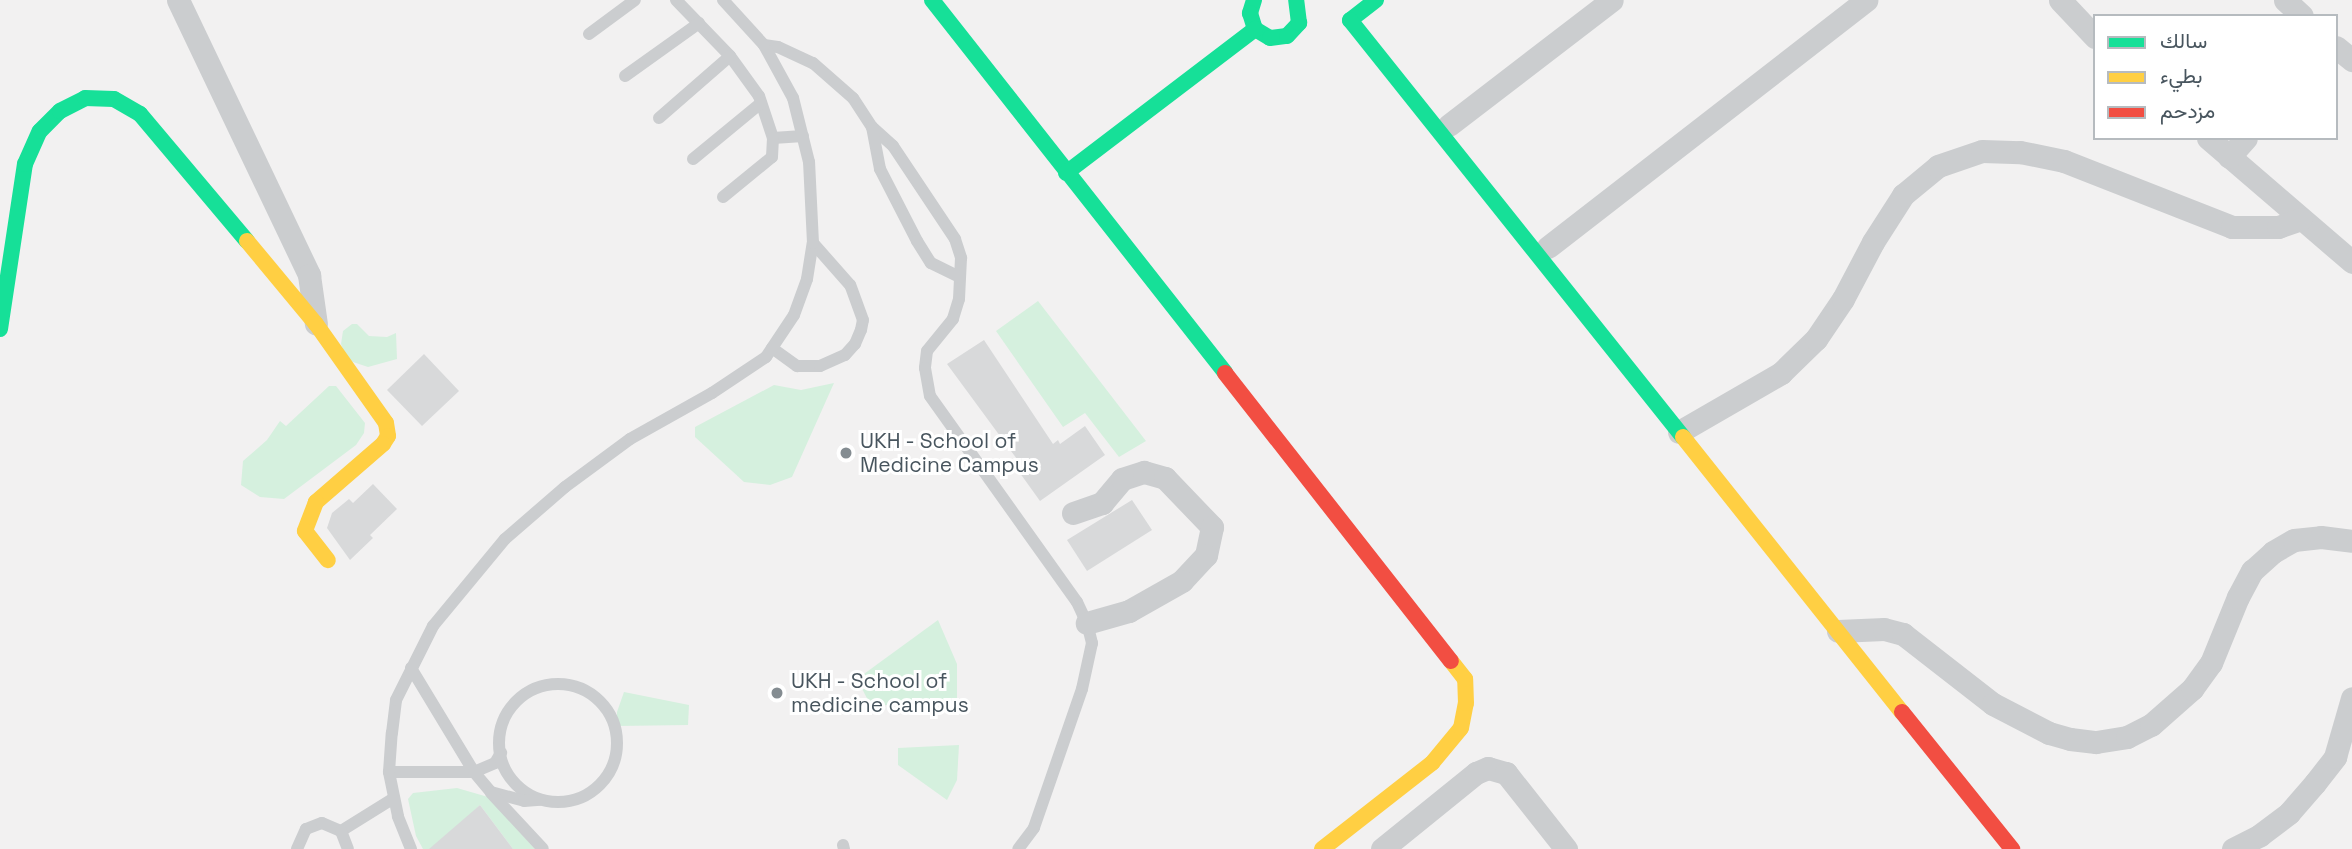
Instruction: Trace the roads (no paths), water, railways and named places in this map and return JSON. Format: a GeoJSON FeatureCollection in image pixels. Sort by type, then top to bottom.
{"type":"FeatureCollection","features":[{"type":"Feature","properties":{"kind":"street"},"geometry":{"type":"LineString","coordinates":[[178,0],[309,275],[316,324]]}},
{"type":"Feature","properties":{"kind":"street"},"geometry":{"type":"LineString","coordinates":[[932,0],[1465,679],[1466,703],[1461,728],[1432,763],[1322,849]]}},
{"type":"Feature","properties":{"kind":"street"},"geometry":{"type":"LineString","coordinates":[[1376,0],[1350,20],[2012,849]]}},
{"type":"Feature","properties":{"kind":"street"},"geometry":{"type":"LineString","coordinates":[[1449,125],[1612,0]]}},
{"type":"Feature","properties":{"kind":"street"},"geometry":{"type":"LineString","coordinates":[[1548,247],[1867,0]]}},
{"type":"Feature","properties":{"kind":"street"},"geometry":{"type":"LineString","coordinates":[[2060,0],[2093,35]]}},
{"type":"Feature","properties":{"kind":"street"},"geometry":{"type":"LineString","coordinates":[[2285,0],[2300,14]]}},
{"type":"Feature","properties":{"kind":"street"},"geometry":{"type":"LineString","coordinates":[[1249,4],[1255,29],[1270,38],[1287,36],[1298,23],[1302,7]]}},
{"type":"Feature","properties":{"kind":"street"},"geometry":{"type":"LineString","coordinates":[[1066,173],[1255,29]]}},
{"type":"Feature","properties":{"kind":"street"},"geometry":{"type":"LineString","coordinates":[[2338,49],[2352,60]]}},
{"type":"Feature","properties":{"kind":"street"},"geometry":{"type":"LineString","coordinates":[[0,329],[25,164],[40,131],[60,111],[85,98],[114,99],[140,114],[316,324],[386,423],[388,436],[383,444],[316,502],[305,531],[328,560]]}},
{"type":"Feature","properties":{"kind":"street"},"geometry":{"type":"LineString","coordinates":[[2210,140],[2352,262]]}},
{"type":"Feature","properties":{"kind":"street"},"geometry":{"type":"LineString","coordinates":[[2230,157],[2244,140]]}},
{"type":"Feature","properties":{"kind":"street"},"geometry":{"type":"LineString","coordinates":[[1679,432],[1781,373],[1816,339],[1837,309],[1903,195],[1938,166],[1982,150],[2020,152],[2064,161],[2232,227],[2278,227],[2301,219]]}},
{"type":"Feature","properties":{"kind":"street"},"geometry":{"type":"LineString","coordinates":[[1073,513],[1102,503],[1122,479],[1144,472],[1164,478],[1212,527],[1206,555],[1182,581],[1129,611],[1087,623]]}},
{"type":"Feature","properties":{"kind":"street"},"geometry":{"type":"LineString","coordinates":[[1838,631],[1884,629],[1903,634],[1993,704],[2049,733],[2096,742],[2127,737],[2151,725],[2192,689],[2211,663],[2238,597],[2252,571],[2273,552],[2294,540],[2320,537],[2352,541]]}},
{"type":"Feature","properties":{"kind":"street"},"geometry":{"type":"LineString","coordinates":[[2233,849],[2260,835],[2289,813],[2343,764],[2352,698]]}},
{"type":"Feature","properties":{"kind":"street"},"geometry":{"type":"LineString","coordinates":[[1382,849],[1476,773],[1494,768],[1510,778],[1566,849]]}},
{"type":"Feature","properties":{"kind":"lane"},"geometry":{"type":"LineString","coordinates":[[589,34],[635,0]]}},
{"type":"Feature","properties":{"kind":"lane"},"geometry":{"type":"LineString","coordinates":[[676,0],[730,56],[761,103],[773,138],[772,157],[723,197]]}},
{"type":"Feature","properties":{"kind":"lane"},"geometry":{"type":"LineString","coordinates":[[411,849],[394,798],[389,772],[396,700],[433,626],[505,539],[565,487],[630,439],[712,393],[766,357],[794,315],[807,279],[813,243],[809,162],[793,98],[765,45],[723,0]]}},
{"type":"Feature","properties":{"kind":"lane"},"geometry":{"type":"LineString","coordinates":[[625,76],[699,23]]}},
{"type":"Feature","properties":{"kind":"lane"},"geometry":{"type":"LineString","coordinates":[[765,45],[778,47],[813,64],[853,97],[872,127],[893,146],[955,239],[961,258],[959,299],[953,319],[928,351],[925,368],[930,396],[1077,602],[1087,623],[1091,643],[1082,689],[1034,828],[1018,849]]}},
{"type":"Feature","properties":{"kind":"lane"},"geometry":{"type":"LineString","coordinates":[[659,118],[730,56]]}},
{"type":"Feature","properties":{"kind":"lane"},"geometry":{"type":"LineString","coordinates":[[693,159],[761,103]]}},
{"type":"Feature","properties":{"kind":"lane"},"geometry":{"type":"LineString","coordinates":[[872,127],[880,169],[917,241],[931,263],[960,277]]}},
{"type":"Feature","properties":{"kind":"lane"},"geometry":{"type":"LineString","coordinates":[[773,138],[803,136]]}},
{"type":"Feature","properties":{"kind":"lane"},"geometry":{"type":"LineString","coordinates":[[772,348],[797,366],[820,366],[845,355],[861,330],[863,320],[850,285],[813,243]]}},
{"type":"Feature","properties":{"kind":"lane"},"geometry":{"type":"LineString","coordinates":[[411,668],[455,746],[491,792],[543,849]]}},
{"type":"Feature","properties":{"kind":"lane"},"geometry":{"type":"LineString","coordinates":[[491,792],[524,801],[568,802],[587,795],[603,782],[613,765],[617,745],[615,725],[606,707],[592,695],[575,687],[557,684],[538,687],[522,696],[509,710],[502,727],[501,753],[513,781],[528,794],[544,800]]}},
{"type":"Feature","properties":{"kind":"lane"},"geometry":{"type":"LineString","coordinates":[[389,772],[474,772],[495,763],[501,753]]}},
{"type":"Feature","properties":{"kind":"lane"},"geometry":{"type":"LineString","coordinates":[[341,831],[394,798]]}},
{"type":"Feature","properties":{"kind":"lane"},"geometry":{"type":"LineString","coordinates":[[297,849],[300,836],[313,824],[330,824],[341,831],[348,849]]}},
{"type":"Feature","properties":{"kind":"place","name":"UKH - School of Medicine Campus"},"geometry":{"type":"Point","coordinates":[846,453]}},
{"type":"Feature","properties":{"kind":"place","name":"UKH - School of medicine campus"},"geometry":{"type":"Point","coordinates":[777,693]}}]}
